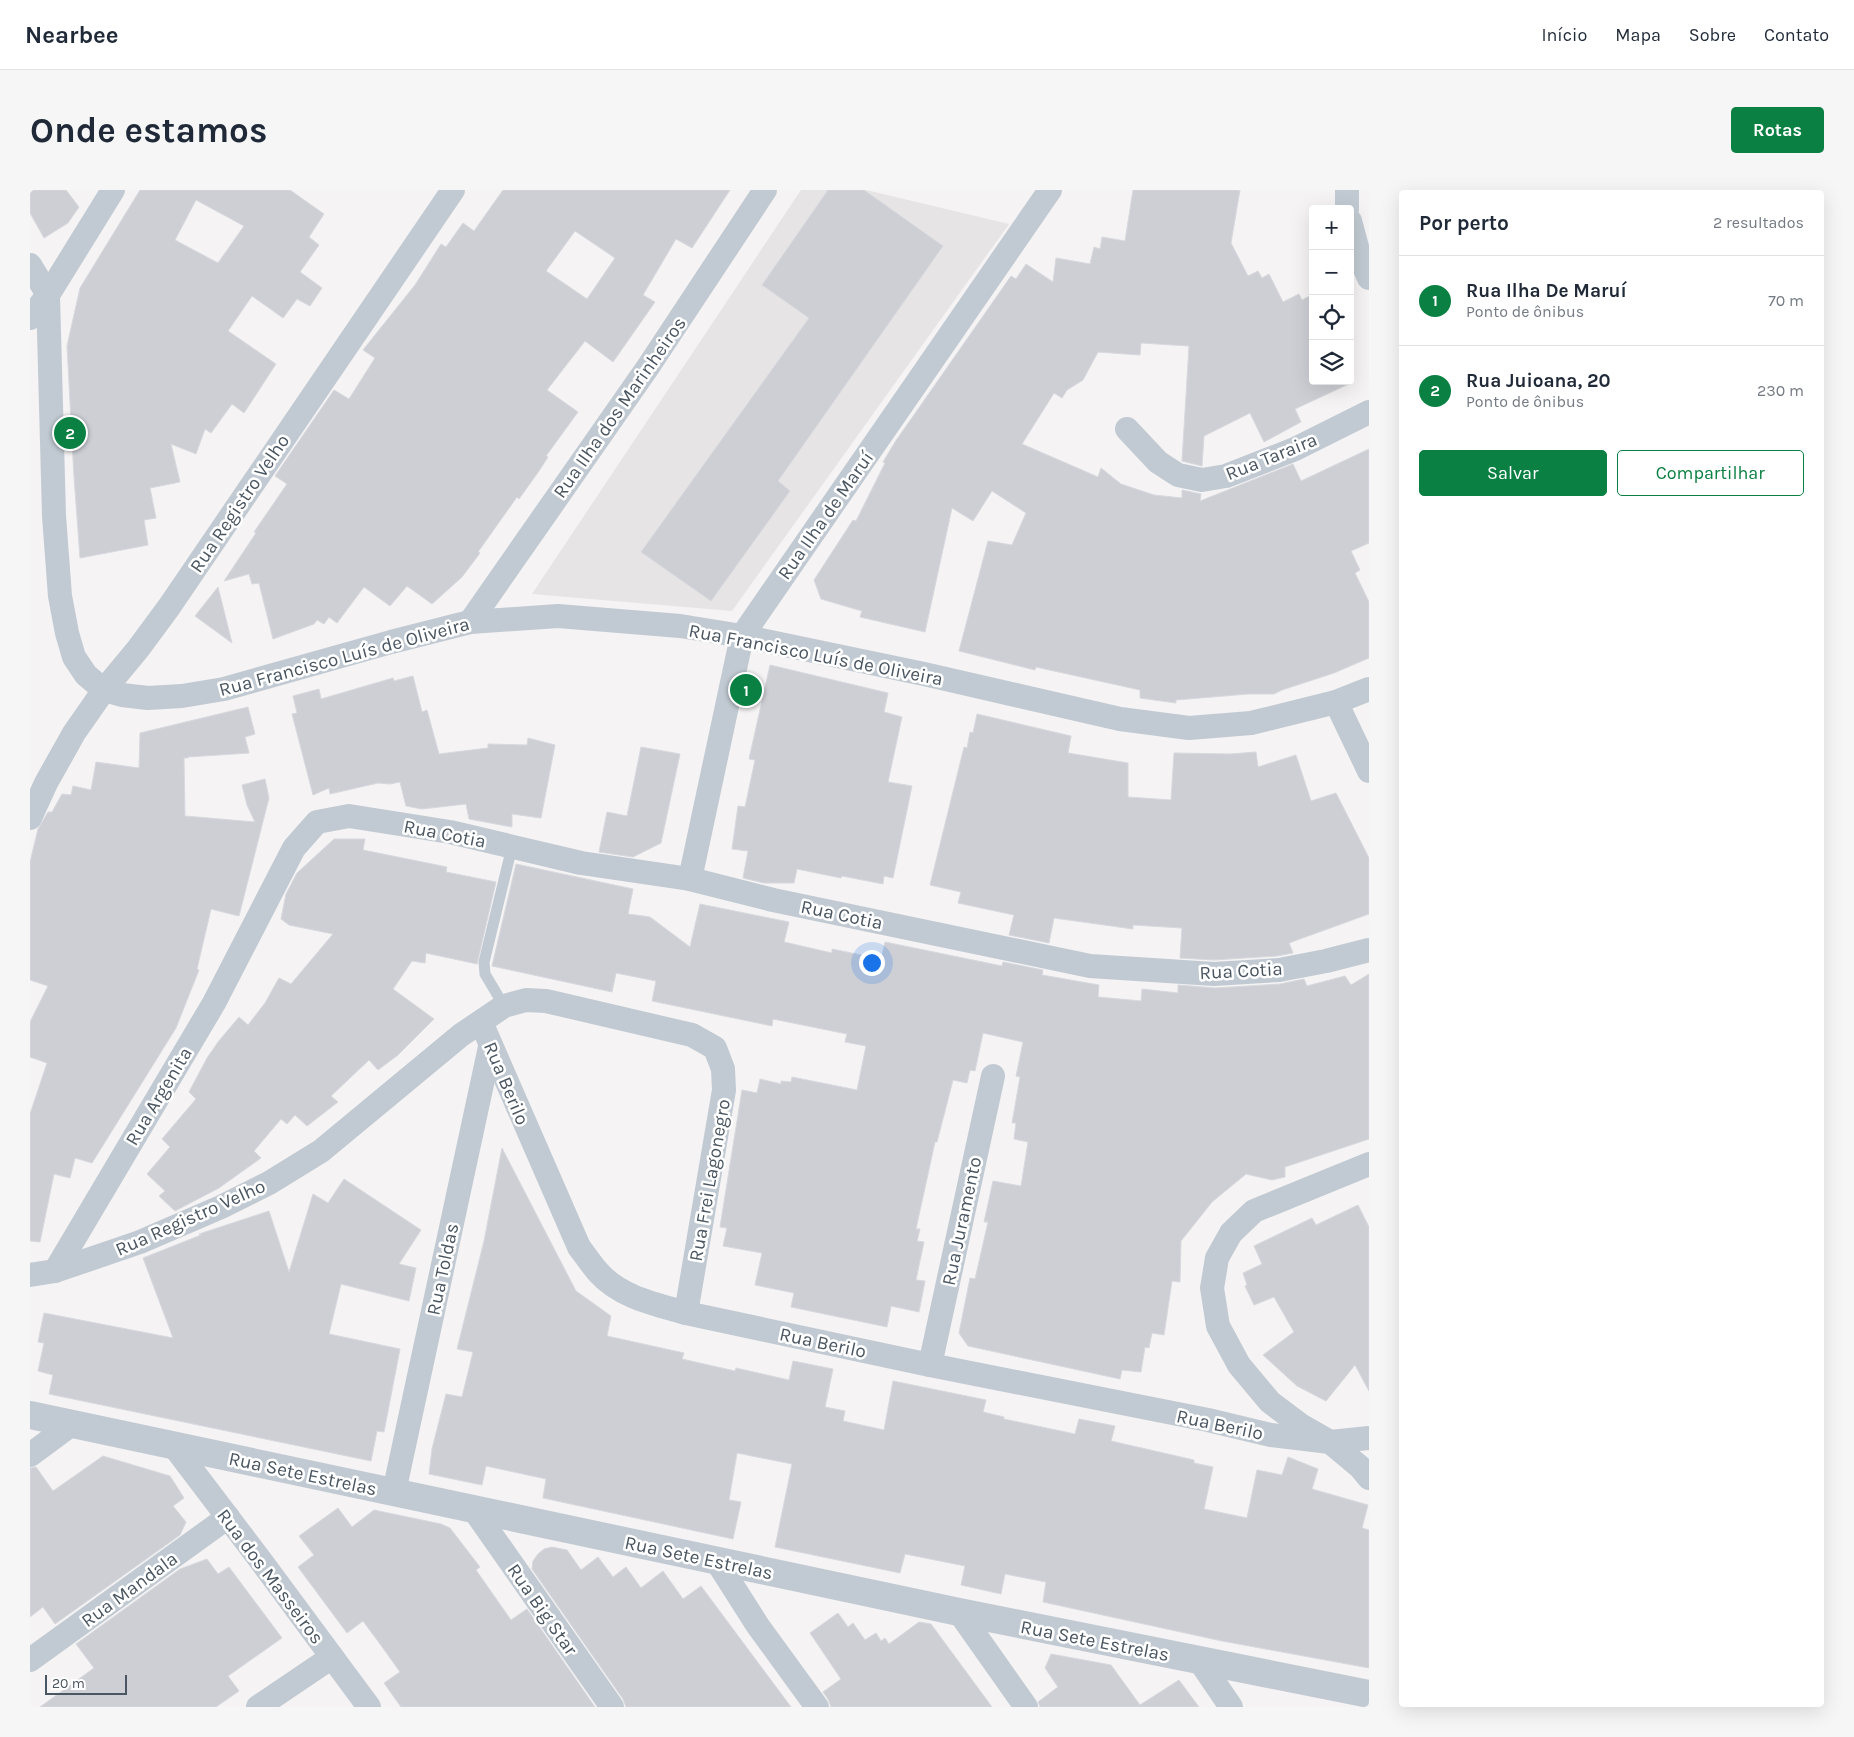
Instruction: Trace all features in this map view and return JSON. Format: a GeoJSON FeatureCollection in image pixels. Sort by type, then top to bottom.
{"type":"FeatureCollection","features":[{"type":"Feature","properties":{"kind":"street"},"geometry":{"type":"LineString","coordinates":[[30,318],[48,295],[113,190]]}},
{"type":"Feature","properties":{"kind":"street","name":"Rua Registro Velho"},"geometry":{"type":"LineString","coordinates":[[30,818],[46,783],[74,732],[104,690],[169,607],[453,190]]}},
{"type":"Feature","properties":{"kind":"street","name":"Rua Ilha dos Marinheiros"},"geometry":{"type":"LineString","coordinates":[[470,622],[648,367],[766,190]]}},
{"type":"Feature","properties":{"kind":"street","name":"Rua Ilha de Maruí"},"geometry":{"type":"LineString","coordinates":[[690,879],[742,636],[1050,190]]}},
{"type":"Feature","properties":{"kind":"street"},"geometry":{"type":"LineString","coordinates":[[1347,190],[1347,205]]}},
{"type":"Feature","properties":{"kind":"street"},"geometry":{"type":"LineString","coordinates":[[1354,236],[1360,258],[1369,278]]}},
{"type":"Feature","properties":{"kind":"street"},"geometry":{"type":"LineString","coordinates":[[30,265],[48,295]]}},
{"type":"Feature","properties":{"kind":"street","name":"Rua Francisco Luís de Oliveira"},"geometry":{"type":"LineString","coordinates":[[48,295],[54,516],[60,596],[74,657],[86,675],[104,690],[122,696],[148,698],[182,696],[224,689],[470,622],[558,616],[680,626],[742,636],[924,674],[1120,719],[1189,728],[1251,723],[1336,702],[1369,688]]}},
{"type":"Feature","properties":{"kind":"street","name":"Rua Taraira"},"geometry":{"type":"LineString","coordinates":[[1127,429],[1158,462],[1178,475],[1202,480],[1226,476],[1295,449],[1369,412]]}},
{"type":"Feature","properties":{"kind":"street"},"geometry":{"type":"LineString","coordinates":[[1336,702],[1369,771]]}},
{"type":"Feature","properties":{"kind":"street","name":"Rua Cotia"},"geometry":{"type":"LineString","coordinates":[[317,822],[349,816],[450,832],[581,863],[690,879],[774,900],[1090,966],[1214,974],[1279,970],[1369,950]]}},
{"type":"Feature","properties":{"kind":"street","name":"Rua Argenita"},"geometry":{"type":"LineString","coordinates":[[55,1271],[214,1003],[294,848],[317,822]]}},
{"type":"Feature","properties":{"kind":"street","name":"Rua Frei Lagonegro"},"geometry":{"type":"LineString","coordinates":[[504,1006],[526,1000],[546,1001],[692,1035],[715,1048],[723,1069],[724,1090],[686,1313]]}},
{"type":"Feature","properties":{"kind":"street","name":"Rua Registro Velho"},"geometry":{"type":"LineString","coordinates":[[30,1275],[55,1271],[140,1242],[221,1207],[270,1183],[320,1152],[461,1035],[504,1006]]}},
{"type":"Feature","properties":{"kind":"street","name":"Rua Berilo"},"geometry":{"type":"LineString","coordinates":[[481,1022],[490,1047],[579,1247],[599,1274],[625,1293],[686,1313],[930,1365],[1208,1420],[1271,1435],[1330,1442],[1369,1438]]}},
{"type":"Feature","properties":{"kind":"street","name":"Rua Toldas"},"geometry":{"type":"LineString","coordinates":[[394,1492],[490,1047]]}},
{"type":"Feature","properties":{"kind":"street","name":"Rua Juramento"},"geometry":{"type":"LineString","coordinates":[[930,1365],[993,1076]]}},
{"type":"Feature","properties":{"kind":"street"},"geometry":{"type":"LineString","coordinates":[[1369,1164],[1254,1211],[1231,1233],[1217,1258],[1212,1288],[1218,1326],[1240,1366],[1270,1402],[1302,1426],[1330,1442],[1369,1478]]}},
{"type":"Feature","properties":{"kind":"street","name":"Rua Sete Estrelas"},"geometry":{"type":"LineString","coordinates":[[30,1415],[959,1612],[1369,1694]]}},
{"type":"Feature","properties":{"kind":"street"},"geometry":{"type":"LineString","coordinates":[[30,1455],[72,1424]]}},
{"type":"Feature","properties":{"kind":"street","name":"Rua dos Masseiros"},"geometry":{"type":"LineString","coordinates":[[173,1445],[368,1707]]}},
{"type":"Feature","properties":{"kind":"street","name":"Rua Big Star"},"geometry":{"type":"LineString","coordinates":[[474,1510],[612,1707]]}},
{"type":"Feature","properties":{"kind":"street","name":"Rua Mandala"},"geometry":{"type":"LineString","coordinates":[[30,1660],[228,1517]]}},
{"type":"Feature","properties":{"kind":"street"},"geometry":{"type":"LineString","coordinates":[[716,1560],[758,1626],[817,1707]]}},
{"type":"Feature","properties":{"kind":"street"},"geometry":{"type":"LineString","coordinates":[[959,1612],[1026,1707]]}},
{"type":"Feature","properties":{"kind":"street"},"geometry":{"type":"LineString","coordinates":[[258,1707],[332,1657]]}},
{"type":"Feature","properties":{"kind":"street"},"geometry":{"type":"LineString","coordinates":[[1199,1660],[1231,1707]]}},
{"type":"Feature","properties":{"kind":"lane"},"geometry":{"type":"LineString","coordinates":[[504,1006],[485,974],[484,962],[512,847]]}},
{"type":"Feature","properties":{"kind":"shaded area"},"geometry":{"type":"Polygon","coordinates":[[[801,190],[866,190],[1009,224],[732,611],[532,594],[801,190]]]}},
{"type":"Feature","properties":{"kind":"building"},"geometry":{"type":"Polygon","coordinates":[[[30,190],[66,190],[79,207],[68,223],[44,238],[30,213],[30,190]]]}},
{"type":"Feature","properties":{"kind":"building"},"geometry":{"type":"Polygon","coordinates":[[[140,190],[290,190],[324,214],[309,237],[319,245],[300,272],[322,288],[310,306],[297,299],[283,318],[252,296],[228,331],[276,364],[244,413],[232,404],[211,433],[205,429],[196,454],[171,444],[180,482],[150,488],[156,518],[144,520],[148,545],[80,558],[67,346],[80,288],[140,190]],[[196,200],[175,240],[218,263],[244,226],[196,200]]]}},
{"type":"Feature","properties":{"kind":"building"},"geometry":{"type":"Polygon","coordinates":[[[503,190],[730,190],[692,248],[676,239],[643,295],[655,302],[613,362],[585,341],[547,390],[578,412],[546,456],[548,457],[539,471],[519,499],[517,497],[462,577],[432,604],[407,586],[390,606],[364,587],[337,623],[329,617],[324,624],[317,620],[314,624],[273,639],[259,583],[252,584],[249,574],[224,581],[256,533],[254,532],[287,484],[275,476],[334,390],[349,399],[375,358],[363,350],[415,285],[441,244],[446,247],[463,223],[474,231],[503,190]],[[575,231],[546,271],[587,299],[615,258],[575,231]]]}},
{"type":"Feature","properties":{"kind":"building"},"geometry":{"type":"Polygon","coordinates":[[[828,190],[864,190],[943,246],[778,481],[790,491],[711,601],[641,552],[809,318],[762,285],[828,190]]]}},
{"type":"Feature","properties":{"kind":"building"},"geometry":{"type":"Polygon","coordinates":[[[1133,190],[1240,190],[1231,243],[1248,276],[1258,271],[1262,278],[1269,274],[1283,302],[1299,294],[1302,300],[1309,296],[1309,385],[1347,385],[1295,409],[1301,422],[1264,442],[1250,413],[1204,436],[1202,466],[1182,461],[1189,346],[1141,343],[1140,355],[1098,352],[1083,380],[1067,390],[1062,398],[1054,393],[1022,444],[1098,477],[1101,468],[1121,484],[1154,495],[1182,498],[1182,490],[1201,494],[1200,501],[1293,464],[1301,481],[1369,449],[1369,543],[1351,551],[1360,570],[1355,573],[1369,602],[1369,658],[1334,673],[1274,694],[1248,694],[1176,700],[1176,703],[1140,698],[1140,690],[1036,667],[1035,670],[959,651],[988,541],[1012,545],[1026,513],[992,491],[973,521],[952,508],[925,632],[860,617],[862,611],[821,599],[814,580],[853,520],[856,521],[885,463],[883,462],[1011,276],[1016,279],[1026,264],[1053,282],[1056,258],[1090,264],[1094,247],[1100,249],[1102,237],[1125,241],[1133,190]]]}},
{"type":"Feature","properties":{"kind":"building"},"geometry":{"type":"Polygon","coordinates":[[[218,587],[232,643],[195,616],[218,587]]]}},
{"type":"Feature","properties":{"kind":"building"},"geometry":{"type":"Polygon","coordinates":[[[770,665],[888,693],[884,712],[902,717],[888,782],[912,786],[893,878],[884,876],[883,884],[797,869],[794,883],[764,883],[743,878],[748,851],[732,849],[738,806],[745,807],[755,760],[749,759],[770,665]]]}},
{"type":"Feature","properties":{"kind":"building"},"geometry":{"type":"Polygon","coordinates":[[[413,676],[422,712],[427,710],[439,754],[488,748],[488,744],[527,745],[528,738],[555,745],[541,818],[512,814],[512,827],[469,819],[466,804],[422,809],[406,806],[400,782],[390,784],[378,783],[330,794],[329,788],[313,795],[292,714],[297,713],[293,696],[319,689],[321,699],[393,678],[394,681],[413,676]]]}},
{"type":"Feature","properties":{"kind":"building"},"geometry":{"type":"Polygon","coordinates":[[[248,707],[255,734],[245,737],[249,753],[184,758],[185,816],[255,822],[247,805],[242,785],[265,779],[269,798],[239,916],[211,909],[197,969],[199,970],[176,1028],[92,1163],[75,1158],[70,1178],[54,1174],[40,1242],[30,1241],[30,1114],[47,1063],[30,1057],[30,1022],[48,986],[30,980],[30,862],[38,829],[48,812],[52,812],[62,794],[71,795],[73,786],[91,790],[96,762],[139,768],[140,733],[248,707]]]}},
{"type":"Feature","properties":{"kind":"building"},"geometry":{"type":"Polygon","coordinates":[[[977,714],[1071,736],[1068,753],[1128,763],[1128,797],[1171,800],[1174,753],[1230,754],[1256,752],[1258,767],[1296,755],[1311,801],[1336,793],[1369,858],[1369,914],[1289,943],[1293,953],[1277,956],[1214,960],[1180,958],[1182,928],[1133,925],[1133,929],[1054,918],[1049,943],[1009,935],[1014,915],[958,903],[961,892],[930,885],[964,747],[967,748],[970,732],[973,733],[977,714]]]}},
{"type":"Feature","properties":{"kind":"building"},"geometry":{"type":"Polygon","coordinates":[[[641,747],[680,754],[661,843],[633,857],[599,852],[607,812],[627,816],[641,747]]]}},
{"type":"Feature","properties":{"kind":"building"},"geometry":{"type":"Polygon","coordinates":[[[334,839],[365,839],[363,850],[447,867],[446,872],[496,882],[477,964],[426,953],[425,963],[412,961],[393,989],[434,1019],[398,1055],[378,1070],[369,1060],[331,1096],[338,1102],[307,1126],[295,1115],[287,1124],[281,1119],[254,1151],[261,1158],[219,1188],[175,1211],[159,1196],[165,1191],[147,1174],[170,1147],[162,1139],[196,1099],[189,1092],[218,1042],[239,1017],[248,1025],[265,1003],[279,978],[291,984],[333,934],[289,925],[281,919],[286,894],[297,873],[334,839]]]}},
{"type":"Feature","properties":{"kind":"building"},"geometry":{"type":"Polygon","coordinates":[[[516,864],[633,889],[628,914],[650,917],[690,947],[700,904],[789,922],[784,942],[832,953],[832,949],[881,959],[885,942],[1002,966],[1003,962],[1043,970],[1042,975],[1099,985],[1098,997],[1141,1001],[1142,989],[1178,993],[1178,985],[1215,988],[1280,984],[1304,979],[1307,986],[1345,976],[1351,985],[1369,974],[1369,1139],[1285,1167],[1285,1177],[1272,1180],[1246,1174],[1212,1202],[1181,1241],[1180,1282],[1172,1281],[1164,1335],[1152,1333],[1149,1348],[1145,1347],[1141,1372],[1122,1370],[1120,1379],[968,1346],[959,1333],[970,1278],[975,1279],[988,1222],[984,1222],[993,1181],[1021,1186],[1028,1142],[1014,1139],[1016,1123],[1012,1123],[1020,1077],[1016,1076],[1023,1042],[983,1033],[975,1071],[970,1070],[967,1083],[953,1080],[937,1142],[935,1142],[916,1229],[920,1229],[917,1241],[924,1242],[916,1280],[925,1281],[919,1312],[891,1306],[887,1327],[791,1307],[794,1293],[755,1285],[762,1253],[723,1246],[727,1228],[720,1227],[742,1090],[757,1093],[760,1079],[781,1084],[781,1081],[791,1082],[792,1077],[857,1090],[866,1046],[845,1042],[847,1034],[773,1019],[772,1026],[652,1001],[656,981],[616,973],[612,992],[492,966],[516,864]]]}},
{"type":"Feature","properties":{"kind":"building"},"geometry":{"type":"Polygon","coordinates":[[[502,1148],[576,1291],[611,1316],[607,1336],[684,1353],[682,1359],[735,1371],[736,1368],[789,1380],[793,1361],[833,1369],[825,1407],[845,1411],[843,1421],[884,1430],[893,1381],[986,1400],[983,1412],[1004,1417],[1004,1419],[1075,1434],[1079,1419],[1115,1426],[1111,1441],[1194,1460],[1194,1463],[1213,1467],[1204,1509],[1247,1518],[1257,1470],[1282,1475],[1288,1457],[1318,1469],[1312,1489],[1368,1505],[1362,1528],[1369,1530],[1369,1668],[1222,1641],[1043,1602],[1046,1582],[1005,1574],[1001,1594],[961,1585],[965,1566],[905,1554],[900,1573],[775,1547],[792,1464],[737,1453],[729,1500],[741,1502],[733,1539],[543,1498],[546,1479],[486,1466],[482,1485],[429,1474],[432,1449],[446,1394],[462,1397],[473,1352],[457,1349],[484,1241],[502,1148]]]}},
{"type":"Feature","properties":{"kind":"building"},"geometry":{"type":"Polygon","coordinates":[[[344,1179],[421,1230],[399,1264],[416,1268],[409,1301],[341,1284],[329,1334],[400,1349],[384,1432],[377,1431],[371,1461],[49,1394],[53,1375],[38,1371],[44,1343],[38,1342],[44,1313],[173,1338],[143,1258],[201,1235],[199,1234],[269,1211],[289,1272],[313,1194],[328,1203],[344,1179]]]}},
{"type":"Feature","properties":{"kind":"building"},"geometry":{"type":"Polygon","coordinates":[[[1358,1205],[1369,1227],[1369,1391],[1355,1365],[1326,1401],[1297,1386],[1263,1355],[1294,1332],[1274,1297],[1254,1305],[1245,1286],[1247,1285],[1243,1273],[1262,1264],[1254,1246],[1312,1218],[1316,1225],[1358,1205]]]}},
{"type":"Feature","properties":{"kind":"building"},"geometry":{"type":"Polygon","coordinates":[[[103,1456],[170,1476],[184,1498],[173,1506],[186,1522],[180,1535],[55,1624],[43,1607],[30,1617],[30,1468],[36,1467],[53,1491],[103,1456]]]}},
{"type":"Feature","properties":{"kind":"building"},"geometry":{"type":"Polygon","coordinates":[[[338,1508],[352,1527],[374,1510],[441,1524],[450,1528],[480,1567],[476,1570],[511,1620],[527,1609],[595,1707],[401,1707],[384,1683],[400,1672],[380,1644],[363,1621],[347,1633],[298,1567],[314,1555],[299,1536],[338,1508]]]}},
{"type":"Feature","properties":{"kind":"building"},"geometry":{"type":"Polygon","coordinates":[[[552,1547],[567,1550],[581,1570],[598,1557],[613,1577],[626,1567],[641,1588],[663,1571],[683,1599],[701,1586],[791,1707],[626,1707],[623,1699],[532,1569],[533,1561],[538,1554],[544,1549],[552,1547]]]}},
{"type":"Feature","properties":{"kind":"building"},"geometry":{"type":"Polygon","coordinates":[[[207,1559],[218,1574],[229,1567],[282,1638],[228,1676],[239,1691],[216,1707],[40,1707],[94,1668],[76,1644],[180,1569],[207,1559]]]}},
{"type":"Feature","properties":{"kind":"building"},"geometry":{"type":"Polygon","coordinates":[[[838,1613],[848,1627],[853,1623],[865,1640],[876,1633],[881,1641],[885,1638],[889,1644],[919,1622],[931,1624],[992,1707],[831,1707],[823,1692],[841,1679],[810,1633],[838,1613]]]}},
{"type":"Feature","properties":{"kind":"building"},"geometry":{"type":"Polygon","coordinates":[[[1051,1654],[1111,1665],[1140,1705],[1179,1680],[1199,1707],[1040,1707],[1038,1702],[1058,1687],[1045,1668],[1051,1654]]]}},
{"type":"Feature","properties":{"kind":"place","name":"Rua Juioana, 20"},"geometry":{"type":"Point","coordinates":[70,433]}},
{"type":"Feature","properties":{"kind":"place","name":"Rua Ilha De Maruí"},"geometry":{"type":"Point","coordinates":[746,690]}}]}
